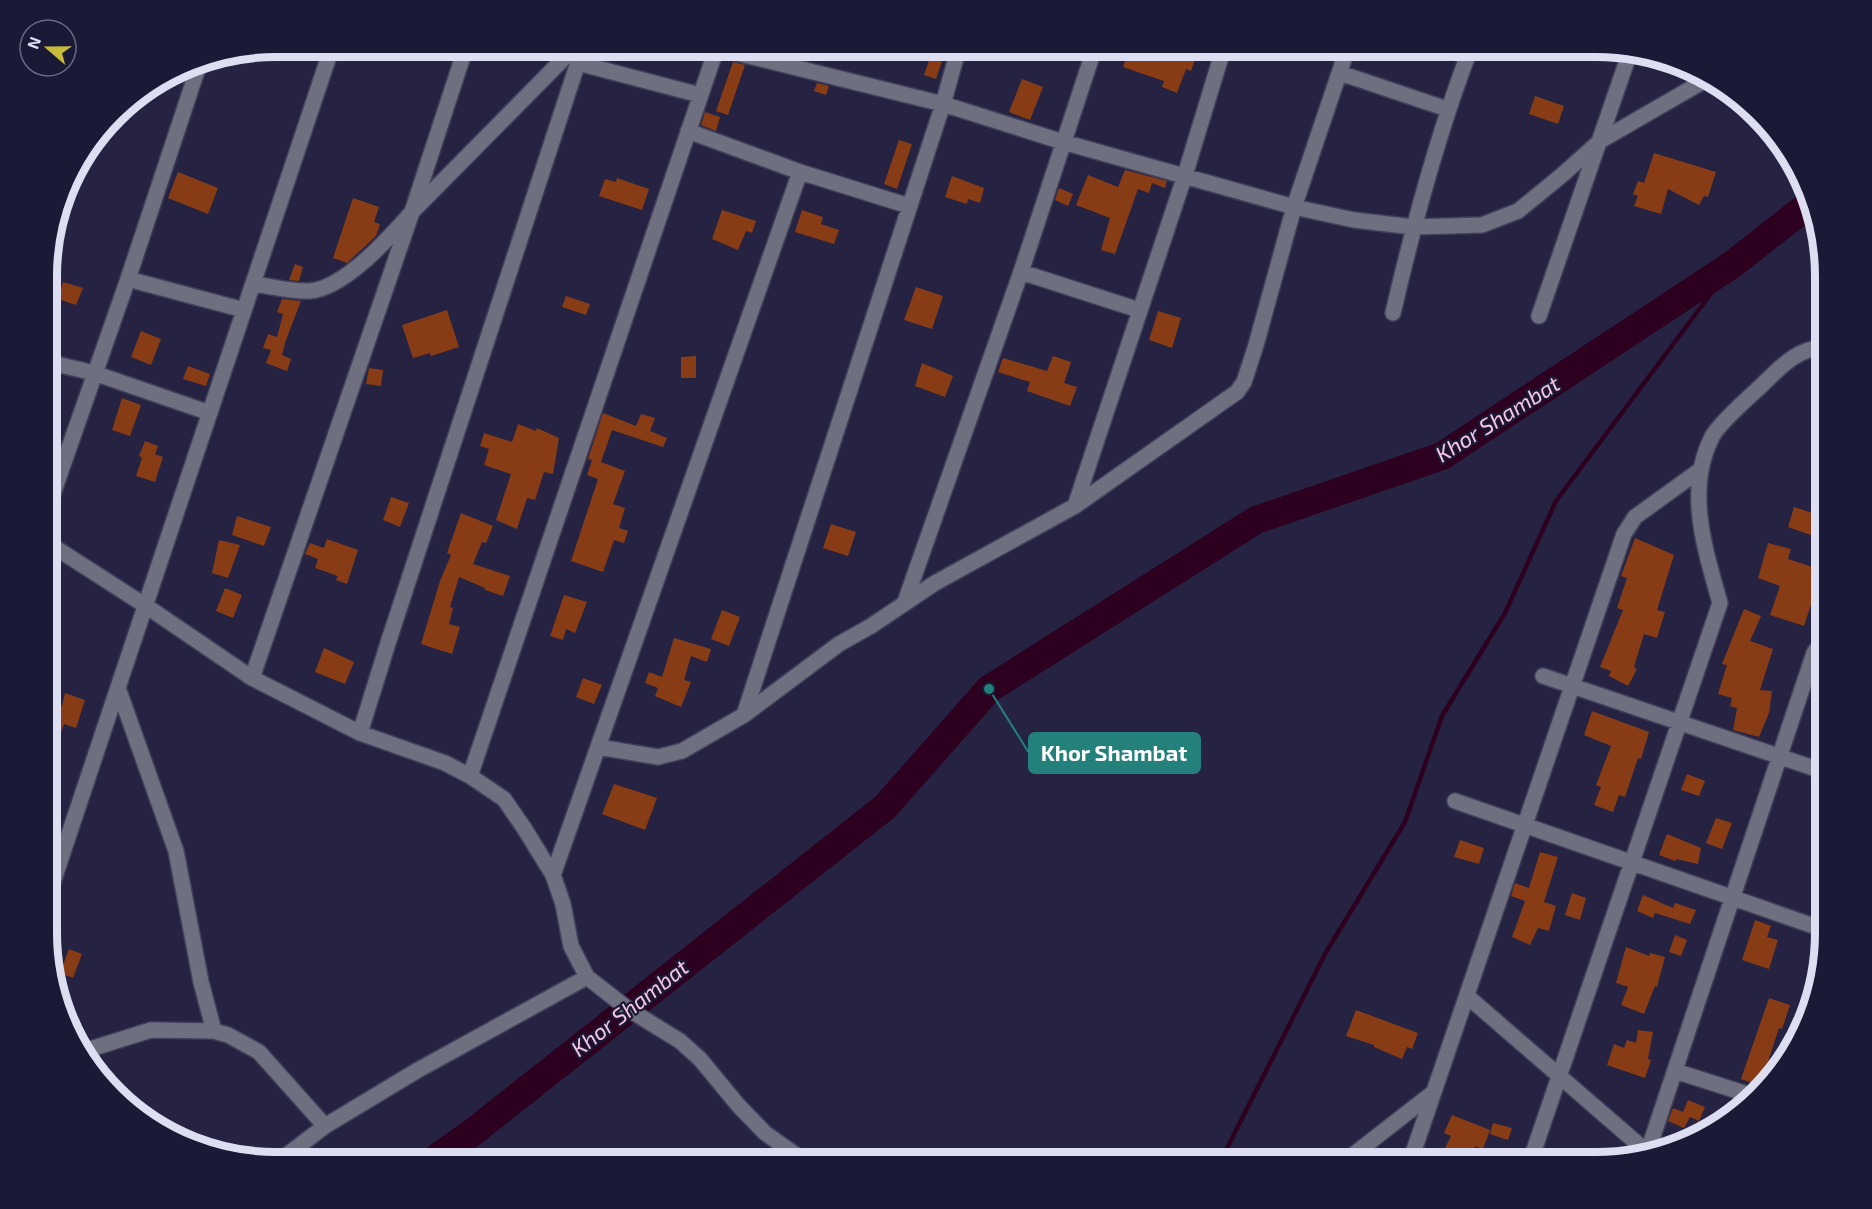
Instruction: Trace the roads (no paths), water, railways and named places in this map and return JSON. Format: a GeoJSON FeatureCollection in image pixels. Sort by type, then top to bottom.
{"type":"FeatureCollection","features":[{"type":"Feature","properties":{"kind":"street"},"geometry":{"type":"LineString","coordinates":[[57,856],[146,606],[328,57]]}},
{"type":"Feature","properties":{"kind":"street"},"geometry":{"type":"LineString","coordinates":[[252,678],[412,212],[462,57]]}},
{"type":"Feature","properties":{"kind":"street"},"geometry":{"type":"LineString","coordinates":[[253,284],[310,291],[330,285],[347,274],[387,240],[564,57]]}},
{"type":"Feature","properties":{"kind":"street"},"geometry":{"type":"LineString","coordinates":[[360,733],[580,57]]}},
{"type":"Feature","properties":{"kind":"street"},"geometry":{"type":"LineString","coordinates":[[470,776],[713,57]]}},
{"type":"Feature","properties":{"kind":"street"},"geometry":{"type":"LineString","coordinates":[[756,57],[943,104],[1063,142],[1294,207],[1354,220],[1413,226],[1482,225],[1518,210],[1600,141],[1700,83]]}},
{"type":"Feature","properties":{"kind":"street"},"geometry":{"type":"LineString","coordinates":[[744,715],[957,57]]}},
{"type":"Feature","properties":{"kind":"street"},"geometry":{"type":"LineString","coordinates":[[905,602],[1021,272],[1091,57]]}},
{"type":"Feature","properties":{"kind":"street"},"geometry":{"type":"LineString","coordinates":[[1075,506],[1185,175],[1221,57]]}},
{"type":"Feature","properties":{"kind":"street"},"geometry":{"type":"LineString","coordinates":[[598,747],[658,757],[682,751],[744,715],[838,644],[871,626],[935,583],[1075,506],[1237,392],[1244,382],[1256,345],[1294,207],[1345,57]]}},
{"type":"Feature","properties":{"kind":"street"},"geometry":{"type":"LineString","coordinates":[[1393,312],[1413,226],[1447,109],[1467,57]]}},
{"type":"Feature","properties":{"kind":"street"},"geometry":{"type":"LineString","coordinates":[[1539,316],[1628,59]]}},
{"type":"Feature","properties":{"kind":"street"},"geometry":{"type":"LineString","coordinates":[[578,63],[700,95]]}},
{"type":"Feature","properties":{"kind":"street"},"geometry":{"type":"LineString","coordinates":[[57,482],[128,279],[197,72]]}},
{"type":"Feature","properties":{"kind":"street"},"geometry":{"type":"LineString","coordinates":[[1340,73],[1447,109]]}},
{"type":"Feature","properties":{"kind":"street"},"geometry":{"type":"LineString","coordinates":[[688,130],[800,172],[909,206]]}},
{"type":"Feature","properties":{"kind":"street"},"geometry":{"type":"LineString","coordinates":[[553,875],[800,172]]}},
{"type":"Feature","properties":{"kind":"street"},"geometry":{"type":"LineString","coordinates":[[1021,272],[1139,310]]}},
{"type":"Feature","properties":{"kind":"street"},"geometry":{"type":"LineString","coordinates":[[128,279],[244,310]]}},
{"type":"Feature","properties":{"kind":"street"},"geometry":{"type":"LineString","coordinates":[[1533,1152],[1720,603],[1698,516],[1700,470],[1713,435],[1757,390],[1797,355],[1809,348],[1815,348]]}},
{"type":"Feature","properties":{"kind":"street"},"geometry":{"type":"LineString","coordinates":[[57,364],[94,373],[210,413]]}},
{"type":"Feature","properties":{"kind":"street"},"geometry":{"type":"LineString","coordinates":[[1413,1152],[1624,534],[1635,517],[1700,470]]}},
{"type":"Feature","properties":{"kind":"street"},"geometry":{"type":"LineString","coordinates":[[57,549],[252,678],[360,733],[445,764],[470,776],[504,800],[553,875],[563,904],[571,946],[587,977],[628,1010],[680,1041],[700,1059],[738,1105],[765,1133],[792,1152]]}},
{"type":"Feature","properties":{"kind":"street"},"geometry":{"type":"LineString","coordinates":[[1649,1146],[1815,652]]}},
{"type":"Feature","properties":{"kind":"street"},"geometry":{"type":"LineString","coordinates":[[1543,676],[1815,769]]}},
{"type":"Feature","properties":{"kind":"street"},"geometry":{"type":"LineString","coordinates":[[118,688],[176,851],[201,982],[214,1031]]}},
{"type":"Feature","properties":{"kind":"street"},"geometry":{"type":"LineString","coordinates":[[1455,801],[1815,927]]}},
{"type":"Feature","properties":{"kind":"street"},"geometry":{"type":"LineString","coordinates":[[291,1152],[325,1126],[466,1042],[587,977]]}},
{"type":"Feature","properties":{"kind":"street"},"geometry":{"type":"LineString","coordinates":[[1467,996],[1643,1147]]}},
{"type":"Feature","properties":{"kind":"street"},"geometry":{"type":"LineString","coordinates":[[90,1049],[151,1030],[214,1031],[239,1040],[259,1052],[325,1126]]}},
{"type":"Feature","properties":{"kind":"street"},"geometry":{"type":"LineString","coordinates":[[1675,1071],[1745,1093]]}},
{"type":"Feature","properties":{"kind":"street"},"geometry":{"type":"LineString","coordinates":[[1357,1152],[1434,1092]]}},
{"type":"Feature","properties":{"kind":"waterway","name":"Khor Shambat"},"geometry":{"type":"LineString","coordinates":[[445,1152],[885,807],[989,689],[1256,520],[1442,456],[1733,264],[1804,208]]}},
{"type":"Feature","properties":{"kind":"waterway"},"geometry":{"type":"LineString","coordinates":[[1225,1152],[1325,954],[1405,822],[1442,716],[1505,613],[1556,501],[1733,264]]}},
{"type":"Feature","properties":{"kind":"place","name":"Khor Shambat"},"geometry":{"type":"Point","coordinates":[989,689]}}]}
